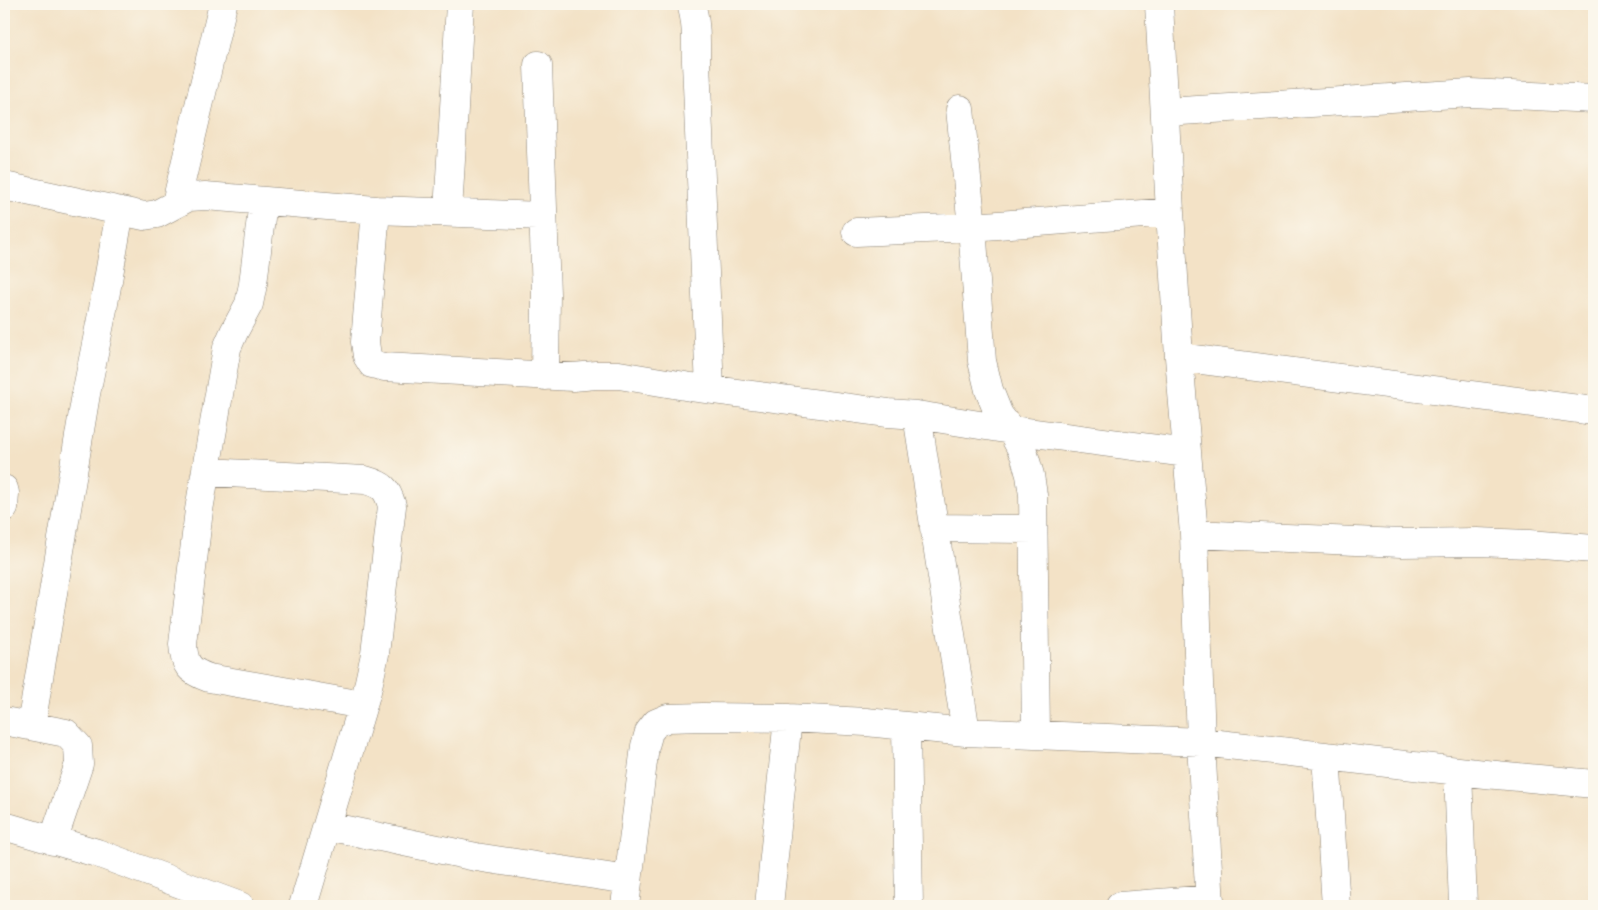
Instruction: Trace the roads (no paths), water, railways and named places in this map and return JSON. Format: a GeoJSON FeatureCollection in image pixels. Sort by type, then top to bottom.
{"type":"FeatureCollection","features":[{"type":"Feature","properties":{"kind":"street"},"geometry":{"type":"LineString","coordinates":[[176,203],[223,4]]}},
{"type":"Feature","properties":{"kind":"street"},"geometry":{"type":"LineString","coordinates":[[448,212],[460,4]]}},
{"type":"Feature","properties":{"kind":"street"},"geometry":{"type":"LineString","coordinates":[[691,4],[695,16],[696,33],[710,389]]}},
{"type":"Feature","properties":{"kind":"street"},"geometry":{"type":"LineString","coordinates":[[1120,906],[1210,903],[1201,742],[1194,534],[1179,357],[1159,4]]}},
{"type":"Feature","properties":{"kind":"street"},"geometry":{"type":"LineString","coordinates":[[538,65],[546,294],[545,376]]}},
{"type":"Feature","properties":{"kind":"street"},"geometry":{"type":"LineString","coordinates":[[1166,112],[1471,93],[1594,99]]}},
{"type":"Feature","properties":{"kind":"street"},"geometry":{"type":"LineString","coordinates":[[960,109],[972,227],[982,361],[989,390],[999,415],[1011,430],[1024,454],[1033,495],[1036,735]]}},
{"type":"Feature","properties":{"kind":"street"},"geometry":{"type":"LineString","coordinates":[[4,186],[144,216],[157,214],[189,197],[205,196],[376,210],[543,216]]}},
{"type":"Feature","properties":{"kind":"street"},"geometry":{"type":"LineString","coordinates":[[263,201],[249,304],[228,348],[199,510],[183,644],[184,658],[194,673],[209,678],[363,705]]}},
{"type":"Feature","properties":{"kind":"street"},"geometry":{"type":"LineString","coordinates":[[376,210],[365,342],[367,356],[372,364],[384,367],[545,376],[619,375],[1187,453]]}},
{"type":"Feature","properties":{"kind":"street"},"geometry":{"type":"LineString","coordinates":[[31,726],[86,394],[120,211]]}},
{"type":"Feature","properties":{"kind":"street"},"geometry":{"type":"LineString","coordinates":[[856,232],[972,227],[1170,212]]}},
{"type":"Feature","properties":{"kind":"street"},"geometry":{"type":"LineString","coordinates":[[1179,357],[1594,411]]}},
{"type":"Feature","properties":{"kind":"street"},"geometry":{"type":"LineString","coordinates":[[917,415],[966,732]]}},
{"type":"Feature","properties":{"kind":"street"},"geometry":{"type":"LineString","coordinates":[[207,472],[365,480],[380,484],[388,493],[392,506],[375,654],[363,705],[303,906]]}},
{"type":"Feature","properties":{"kind":"street"},"geometry":{"type":"LineString","coordinates":[[4,489],[4,508]]}},
{"type":"Feature","properties":{"kind":"street"},"geometry":{"type":"LineString","coordinates":[[934,528],[1033,529]]}},
{"type":"Feature","properties":{"kind":"street"},"geometry":{"type":"LineString","coordinates":[[1194,534],[1401,543],[1521,543],[1594,549]]}},
{"type":"Feature","properties":{"kind":"street"},"geometry":{"type":"LineString","coordinates":[[625,906],[645,746],[649,732],[656,723],[668,718],[703,716],[788,718],[866,722],[966,732],[1201,742],[1458,771],[1594,784]]}},
{"type":"Feature","properties":{"kind":"street"},"geometry":{"type":"LineString","coordinates":[[770,906],[788,718]]}},
{"type":"Feature","properties":{"kind":"street"},"geometry":{"type":"LineString","coordinates":[[4,721],[66,733],[78,746],[79,764],[53,841]]}},
{"type":"Feature","properties":{"kind":"street"},"geometry":{"type":"LineString","coordinates":[[906,727],[909,906]]}},
{"type":"Feature","properties":{"kind":"street"},"geometry":{"type":"LineString","coordinates":[[1326,756],[1336,906]]}},
{"type":"Feature","properties":{"kind":"street"},"geometry":{"type":"LineString","coordinates":[[1458,771],[1463,906]]}},
{"type":"Feature","properties":{"kind":"street"},"geometry":{"type":"LineString","coordinates":[[4,826],[96,853],[240,906]]}},
{"type":"Feature","properties":{"kind":"street"},"geometry":{"type":"LineString","coordinates":[[327,826],[476,857],[628,880]]}}]}
